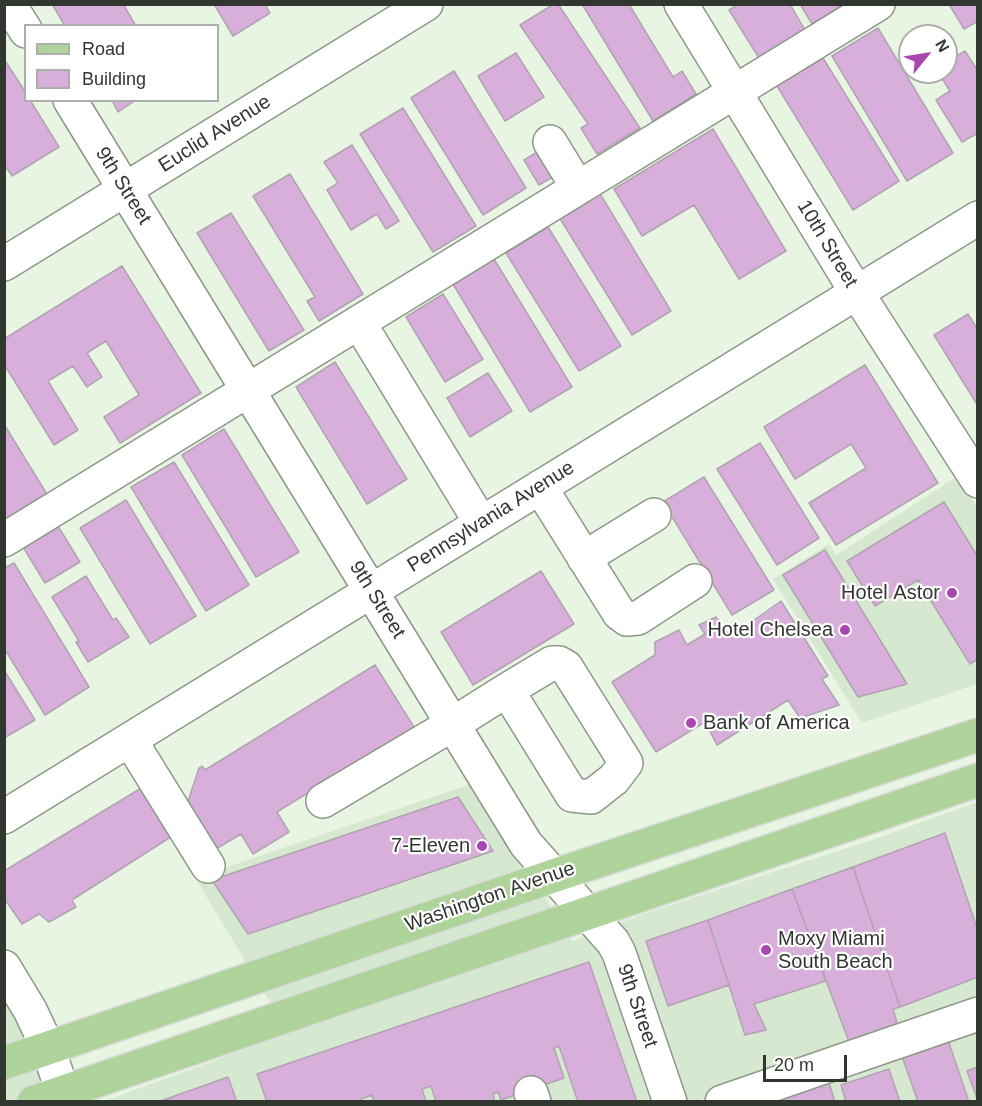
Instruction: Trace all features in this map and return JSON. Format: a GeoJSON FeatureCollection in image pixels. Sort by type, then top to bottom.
{"type":"FeatureCollection","features":[{"type":"Feature","properties":{"kind":"main road","name":"Washington Avenue"},"geometry":{"type":"LineString","coordinates":[[4,1063],[553,876],[978,735]]}},
{"type":"Feature","properties":{"kind":"main road"},"geometry":{"type":"LineString","coordinates":[[54,1098],[587,912],[978,780]]}},
{"type":"Feature","properties":{"kind":"street"},"geometry":{"type":"LineString","coordinates":[[9,4],[24,28]]}},
{"type":"Feature","properties":{"kind":"street","name":"Euclid Avenue"},"geometry":{"type":"LineString","coordinates":[[4,264],[426,4]]}},
{"type":"Feature","properties":{"kind":"street","name":"10th Street"},"geometry":{"type":"LineString","coordinates":[[681,4],[857,293],[978,481]]}},
{"type":"Feature","properties":{"kind":"street"},"geometry":{"type":"LineString","coordinates":[[4,540],[878,4]]}},
{"type":"Feature","properties":{"kind":"street","name":"9th Street"},"geometry":{"type":"LineString","coordinates":[[71,102],[526,844],[613,942],[619,953],[670,1101]]}},
{"type":"Feature","properties":{"kind":"street"},"geometry":{"type":"LineString","coordinates":[[550,142],[578,188]]}},
{"type":"Feature","properties":{"kind":"street","name":"Pennsylvania Avenue"},"geometry":{"type":"LineString","coordinates":[[4,816],[978,218]]}},
{"type":"Feature","properties":{"kind":"street"},"geometry":{"type":"LineString","coordinates":[[369,339],[481,523]]}},
{"type":"Feature","properties":{"kind":"street"},"geometry":{"type":"LineString","coordinates":[[540,487],[619,613],[627,619],[638,618],[695,581]]}},
{"type":"Feature","properties":{"kind":"street"},"geometry":{"type":"LineString","coordinates":[[584,558],[654,515]]}},
{"type":"Feature","properties":{"kind":"street"},"geometry":{"type":"LineString","coordinates":[[323,801],[507,690]]}},
{"type":"Feature","properties":{"kind":"street"},"geometry":{"type":"LineString","coordinates":[[130,740],[208,866]]}},
{"type":"Feature","properties":{"kind":"street"},"geometry":{"type":"LineString","coordinates":[[4,967],[30,1010],[48,1048],[54,1098]]}},
{"type":"Feature","properties":{"kind":"street"},"geometry":{"type":"LineString","coordinates":[[722,1101],[978,1014]]}},
{"type":"Feature","properties":{"kind":"shaded area"},"geometry":{"type":"Polygon","coordinates":[[[958,476],[977,507],[977,684],[862,723],[773,579],[829,544],[836,555],[958,476]]]}},
{"type":"Feature","properties":{"kind":"shaded area"},"geometry":{"type":"Polygon","coordinates":[[[474,783],[572,941],[646,913],[875,839],[977,802],[977,1002],[696,1101],[102,1102],[289,1033],[195,878],[474,783]]]}},
{"type":"Feature","properties":{"kind":"shaded area"},"geometry":{"type":"Polygon","coordinates":[[[5,950],[87,1101],[5,1101],[5,950]]]}},
{"type":"Feature","properties":{"kind":"shaded area"},"geometry":{"type":"Polygon","coordinates":[[[977,1021],[977,1101],[743,1101],[977,1021]]]}},
{"type":"Feature","properties":{"kind":"building"},"geometry":{"type":"Polygon","coordinates":[[[52,4],[123,4],[135,24],[64,24],[52,4]]]}},
{"type":"Feature","properties":{"kind":"building"},"geometry":{"type":"Polygon","coordinates":[[[214,4],[265,4],[270,13],[233,36],[214,4]]]}},
{"type":"Feature","properties":{"kind":"building"},"geometry":{"type":"Polygon","coordinates":[[[554,4],[558,4],[640,128],[597,154],[581,128],[588,124],[520,25],[554,4]]]}},
{"type":"Feature","properties":{"kind":"building"},"geometry":{"type":"Polygon","coordinates":[[[582,4],[632,4],[630,6],[673,77],[682,71],[696,94],[653,121],[582,4]]]}},
{"type":"Feature","properties":{"kind":"building"},"geometry":{"type":"Polygon","coordinates":[[[739,4],[790,4],[805,30],[759,58],[729,10],[739,4]]]}},
{"type":"Feature","properties":{"kind":"building"},"geometry":{"type":"Polygon","coordinates":[[[800,4],[844,4],[812,24],[800,4]]]}},
{"type":"Feature","properties":{"kind":"building"},"geometry":{"type":"Polygon","coordinates":[[[949,4],[978,4],[978,21],[964,29],[949,4]]]}},
{"type":"Feature","properties":{"kind":"building"},"geometry":{"type":"Polygon","coordinates":[[[878,28],[898,61],[898,84],[912,84],[953,153],[907,181],[832,56],[878,28]]]}},
{"type":"Feature","properties":{"kind":"building"},"geometry":{"type":"Polygon","coordinates":[[[965,51],[978,71],[978,133],[962,142],[936,100],[950,91],[946,84],[958,84],[958,55],[965,51]]]}},
{"type":"Feature","properties":{"kind":"building"},"geometry":{"type":"Polygon","coordinates":[[[516,53],[544,97],[505,121],[478,76],[516,53]]]}},
{"type":"Feature","properties":{"kind":"building"},"geometry":{"type":"Polygon","coordinates":[[[823,58],[899,181],[853,210],[777,86],[823,58]]]}},
{"type":"Feature","properties":{"kind":"building"},"geometry":{"type":"Polygon","coordinates":[[[4,59],[24,90],[24,102],[31,102],[59,147],[12,176],[4,164],[4,59]]]}},
{"type":"Feature","properties":{"kind":"building"},"geometry":{"type":"Polygon","coordinates":[[[454,71],[526,188],[483,215],[411,98],[454,71]]]}},
{"type":"Feature","properties":{"kind":"building"},"geometry":{"type":"Polygon","coordinates":[[[113,102],[133,102],[118,112],[113,102]]]}},
{"type":"Feature","properties":{"kind":"building"},"geometry":{"type":"Polygon","coordinates":[[[403,108],[476,226],[433,252],[360,134],[403,108]]]}},
{"type":"Feature","properties":{"kind":"building"},"geometry":{"type":"Polygon","coordinates":[[[713,129],[786,251],[739,279],[694,205],[642,236],[614,189],[713,129]]]}},
{"type":"Feature","properties":{"kind":"building"},"geometry":{"type":"Polygon","coordinates":[[[352,145],[399,221],[386,229],[377,214],[351,230],[327,190],[338,183],[324,162],[352,145]]]}},
{"type":"Feature","properties":{"kind":"building"},"geometry":{"type":"Polygon","coordinates":[[[541,150],[556,175],[539,185],[524,160],[541,150]]]}},
{"type":"Feature","properties":{"kind":"building"},"geometry":{"type":"Polygon","coordinates":[[[290,174],[363,294],[319,321],[307,301],[315,297],[253,196],[290,174]]]}},
{"type":"Feature","properties":{"kind":"building"},"geometry":{"type":"Polygon","coordinates":[[[599,192],[671,311],[632,335],[559,217],[599,192]]]}},
{"type":"Feature","properties":{"kind":"building"},"geometry":{"type":"Polygon","coordinates":[[[231,213],[304,330],[269,351],[197,233],[231,213]]]}},
{"type":"Feature","properties":{"kind":"building"},"geometry":{"type":"Polygon","coordinates":[[[548,227],[621,346],[579,371],[506,253],[548,227]]]}},
{"type":"Feature","properties":{"kind":"building"},"geometry":{"type":"Polygon","coordinates":[[[494,259],[572,387],[530,412],[453,284],[494,259]]]}},
{"type":"Feature","properties":{"kind":"building"},"geometry":{"type":"Polygon","coordinates":[[[122,266],[201,393],[120,443],[104,417],[139,395],[106,341],[87,353],[102,377],[87,387],[73,366],[48,381],[78,430],[54,445],[4,364],[4,339],[122,266]]]}},
{"type":"Feature","properties":{"kind":"building"},"geometry":{"type":"Polygon","coordinates":[[[443,294],[483,359],[445,382],[406,317],[443,294]]]}},
{"type":"Feature","properties":{"kind":"building"},"geometry":{"type":"Polygon","coordinates":[[[968,314],[978,330],[978,406],[934,335],[968,314]]]}},
{"type":"Feature","properties":{"kind":"building"},"geometry":{"type":"Polygon","coordinates":[[[335,362],[407,479],[367,504],[296,387],[335,362]]]}},
{"type":"Feature","properties":{"kind":"building"},"geometry":{"type":"Polygon","coordinates":[[[865,365],[938,483],[836,545],[809,503],[866,468],[851,444],[795,479],[764,427],[865,365]]]}},
{"type":"Feature","properties":{"kind":"building"},"geometry":{"type":"Polygon","coordinates":[[[488,373],[512,411],[470,437],[447,398],[488,373]]]}},
{"type":"Feature","properties":{"kind":"building"},"geometry":{"type":"Polygon","coordinates":[[[4,424],[48,496],[4,523],[4,424]]]}},
{"type":"Feature","properties":{"kind":"building"},"geometry":{"type":"Polygon","coordinates":[[[224,429],[299,552],[256,577],[182,455],[224,429]]]}},
{"type":"Feature","properties":{"kind":"building"},"geometry":{"type":"Polygon","coordinates":[[[760,443],[819,538],[777,565],[717,469],[760,443]]]}},
{"type":"Feature","properties":{"kind":"building"},"geometry":{"type":"Polygon","coordinates":[[[174,462],[249,585],[206,611],[131,487],[174,462]]]}},
{"type":"Feature","properties":{"kind":"building"},"geometry":{"type":"Polygon","coordinates":[[[704,477],[774,590],[732,615],[663,502],[704,477]]]}},
{"type":"Feature","properties":{"kind":"building"},"geometry":{"type":"Polygon","coordinates":[[[126,500],[196,616],[150,644],[80,528],[126,500]]]}},
{"type":"Feature","properties":{"kind":"building","name":"Hotel Astor"},"geometry":{"type":"Polygon","coordinates":[[[944,502],[978,557],[978,659],[970,664],[918,580],[875,606],[847,561],[944,502]]]}},
{"type":"Feature","properties":{"kind":"building"},"geometry":{"type":"Polygon","coordinates":[[[58,526],[80,562],[45,583],[23,547],[58,526]]]}},
{"type":"Feature","properties":{"kind":"building","name":"Hotel Chelsea"},"geometry":{"type":"Polygon","coordinates":[[[825,550],[907,684],[858,697],[783,575],[825,550]]]}},
{"type":"Feature","properties":{"kind":"building"},"geometry":{"type":"Polygon","coordinates":[[[14,563],[89,687],[45,715],[4,648],[4,568],[14,563]]]}},
{"type":"Feature","properties":{"kind":"building"},"geometry":{"type":"Polygon","coordinates":[[[541,571],[574,624],[473,685],[441,632],[541,571]]]}},
{"type":"Feature","properties":{"kind":"building"},"geometry":{"type":"Polygon","coordinates":[[[86,576],[113,620],[116,618],[129,637],[88,662],[76,642],[79,641],[52,597],[86,576]]]}},
{"type":"Feature","properties":{"kind":"building"},"geometry":{"type":"Polygon","coordinates":[[[781,601],[828,676],[822,679],[839,705],[800,718],[788,700],[717,745],[705,722],[656,752],[612,682],[655,655],[655,642],[679,630],[687,645],[705,634],[699,625],[716,617],[730,637],[781,601]]]}},
{"type":"Feature","properties":{"kind":"building"},"geometry":{"type":"Polygon","coordinates":[[[375,665],[414,727],[277,812],[289,832],[253,854],[241,834],[211,852],[185,810],[199,768],[202,766],[205,770],[375,665]]]}},
{"type":"Feature","properties":{"kind":"building"},"geometry":{"type":"Polygon","coordinates":[[[4,670],[35,720],[4,738],[4,670]]]}},
{"type":"Feature","properties":{"kind":"building"},"geometry":{"type":"Polygon","coordinates":[[[148,784],[177,833],[72,900],[76,907],[49,922],[39,914],[22,924],[4,898],[4,871],[148,784]]]}},
{"type":"Feature","properties":{"kind":"building"},"geometry":{"type":"Polygon","coordinates":[[[458,797],[493,851],[248,934],[212,880],[458,797]]]}},
{"type":"Feature","properties":{"kind":"building"},"geometry":{"type":"Polygon","coordinates":[[[945,833],[978,931],[978,977],[900,1007],[853,867],[945,833]]]}},
{"type":"Feature","properties":{"kind":"building"},"geometry":{"type":"Polygon","coordinates":[[[853,867],[900,1007],[893,1009],[898,1026],[849,1042],[792,889],[853,867]]]}},
{"type":"Feature","properties":{"kind":"building","name":"Moxy Miami South Beach"},"geometry":{"type":"Polygon","coordinates":[[[792,889],[826,981],[754,1004],[766,1030],[745,1035],[708,920],[792,889]]]}},
{"type":"Feature","properties":{"kind":"building"},"geometry":{"type":"Polygon","coordinates":[[[708,920],[729,985],[668,1006],[646,941],[708,920]]]}},
{"type":"Feature","properties":{"kind":"building"},"geometry":{"type":"Polygon","coordinates":[[[589,962],[637,1102],[578,1102],[559,1046],[554,1048],[564,1078],[501,1100],[498,1092],[493,1094],[495,1102],[436,1102],[431,1086],[422,1089],[426,1102],[374,1102],[372,1095],[361,1099],[362,1102],[267,1102],[257,1074],[589,962]]]}},
{"type":"Feature","properties":{"kind":"building"},"geometry":{"type":"Polygon","coordinates":[[[948,1040],[969,1102],[918,1102],[902,1056],[948,1040]]]}},
{"type":"Feature","properties":{"kind":"building"},"geometry":{"type":"Polygon","coordinates":[[[978,1067],[978,1101],[967,1071],[978,1067]]]}},
{"type":"Feature","properties":{"kind":"building"},"geometry":{"type":"Polygon","coordinates":[[[889,1069],[900,1102],[846,1102],[841,1085],[889,1069]]]}},
{"type":"Feature","properties":{"kind":"building"},"geometry":{"type":"Polygon","coordinates":[[[228,1077],[237,1102],[158,1102],[228,1077]]]}},
{"type":"Feature","properties":{"kind":"building"},"geometry":{"type":"Polygon","coordinates":[[[828,1080],[835,1102],[778,1102],[777,1098],[828,1080]]]}},
{"type":"Feature","properties":{"kind":"place","name":"Hotel Astor"},"geometry":{"type":"Point","coordinates":[952,593]}},
{"type":"Feature","properties":{"kind":"place","name":"Hotel Chelsea"},"geometry":{"type":"Point","coordinates":[845,630]}},
{"type":"Feature","properties":{"kind":"place","name":"Bank of America"},"geometry":{"type":"Point","coordinates":[691,723]}},
{"type":"Feature","properties":{"kind":"place","name":"7-Eleven"},"geometry":{"type":"Point","coordinates":[482,846]}},
{"type":"Feature","properties":{"kind":"place","name":"Moxy Miami South Beach"},"geometry":{"type":"Point","coordinates":[766,950]}}]}
